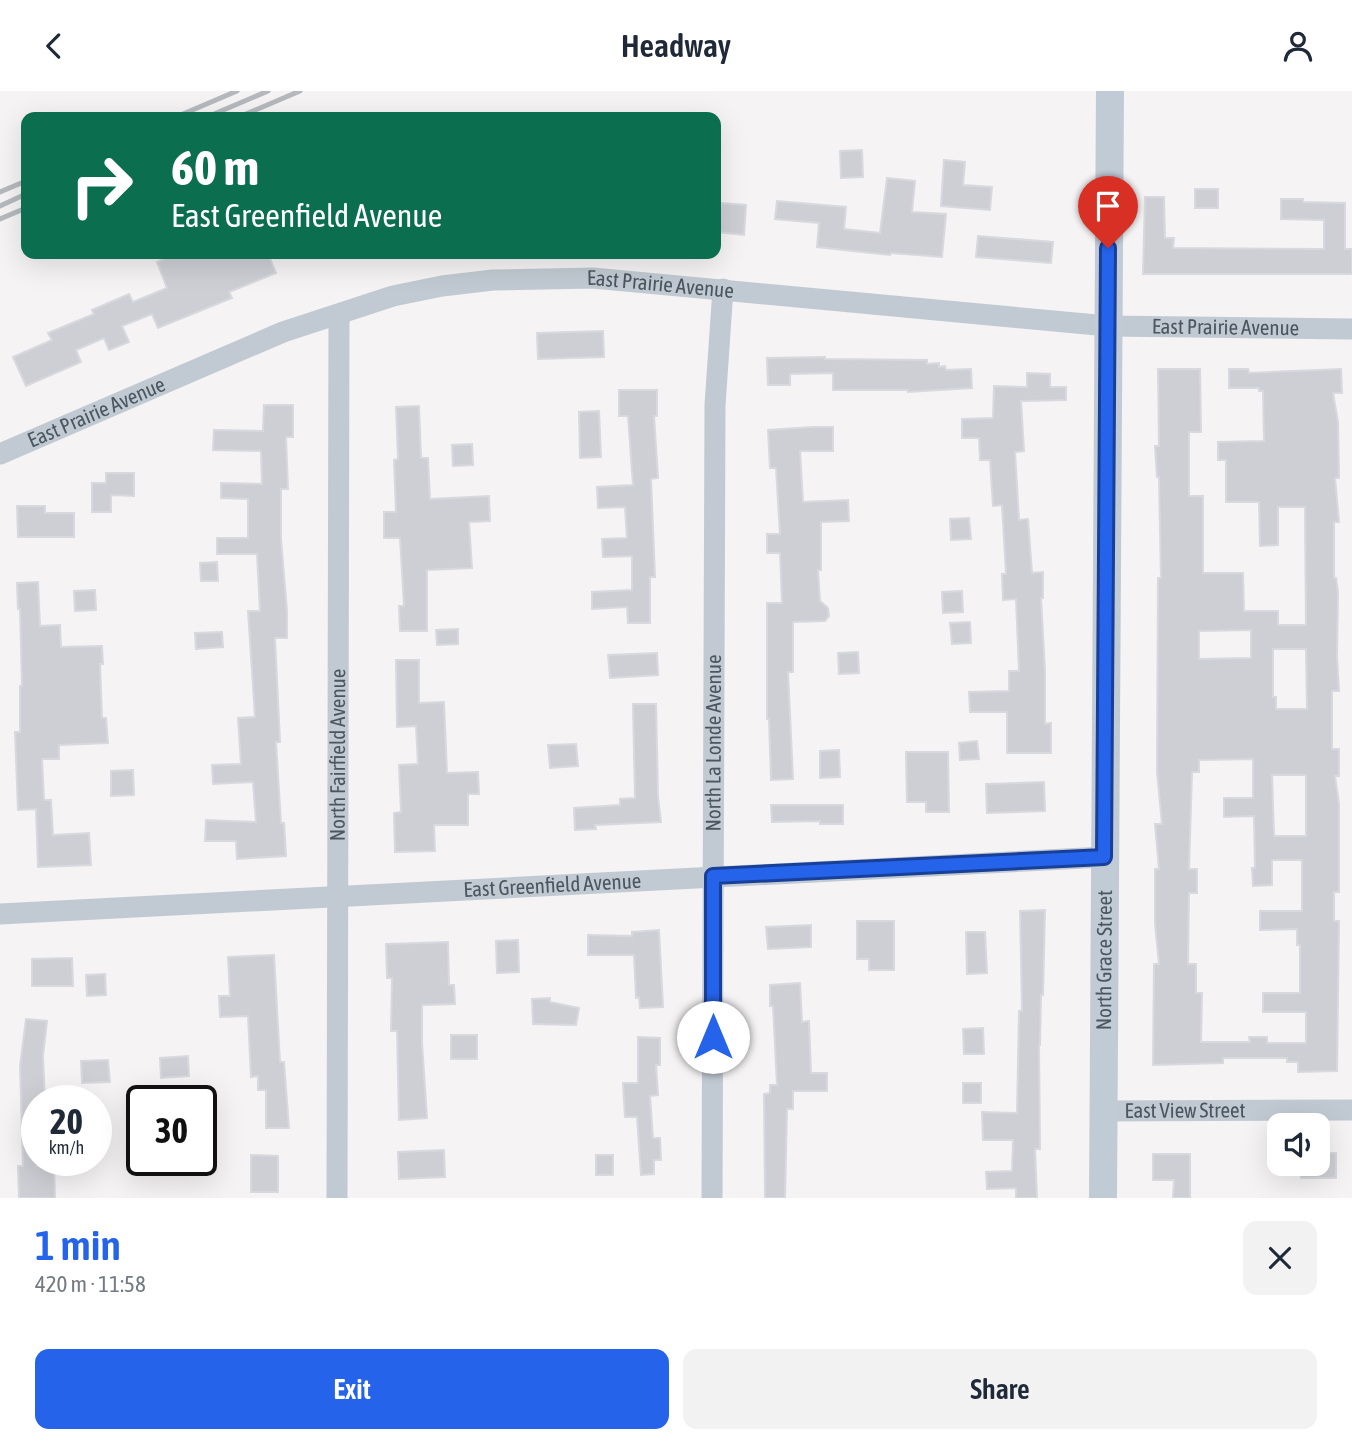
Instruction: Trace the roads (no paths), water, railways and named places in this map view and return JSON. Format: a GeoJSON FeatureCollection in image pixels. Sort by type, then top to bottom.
{"type":"FeatureCollection","features":[{"type":"Feature","properties":{"kind":"street","name":"North Grace Street"},"geometry":{"type":"LineString","coordinates":[[1103,1198],[1110,91]]}},
{"type":"Feature","properties":{"kind":"street","name":"East Prairie Avenue"},"geometry":{"type":"LineString","coordinates":[[0,454],[283,332],[393,296],[442,286],[493,280],[593,278],[1108,326],[1352,329]]}},
{"type":"Feature","properties":{"kind":"street","name":"North La Londe Avenue"},"geometry":{"type":"LineString","coordinates":[[712,1198],[716,405],[723,289]]}},
{"type":"Feature","properties":{"kind":"street","name":"North Fairfield Avenue"},"geometry":{"type":"LineString","coordinates":[[337,1198],[339,314]]}},
{"type":"Feature","properties":{"kind":"street","name":"East Greenfield Avenue"},"geometry":{"type":"LineString","coordinates":[[0,914],[1104,857]]}},
{"type":"Feature","properties":{"kind":"street","name":"East View Street"},"geometry":{"type":"LineString","coordinates":[[1103,1111],[1352,1109]]}},
{"type":"Feature","properties":{"kind":"railway"},"geometry":{"type":"LineString","coordinates":[[188,112],[237,91]]}},
{"type":"Feature","properties":{"kind":"railway"},"geometry":{"type":"LineString","coordinates":[[219,112],[268,91]]}},
{"type":"Feature","properties":{"kind":"railway"},"geometry":{"type":"LineString","coordinates":[[251,112],[300,91]]}},
{"type":"Feature","properties":{"kind":"railway"},"geometry":{"type":"LineString","coordinates":[[0,192],[21,183]]}},
{"type":"Feature","properties":{"kind":"railway"},"geometry":{"type":"LineString","coordinates":[[0,206],[21,196]]}},
{"type":"Feature","properties":{"kind":"railway"},"geometry":{"type":"LineString","coordinates":[[0,219],[21,210]]}}]}
